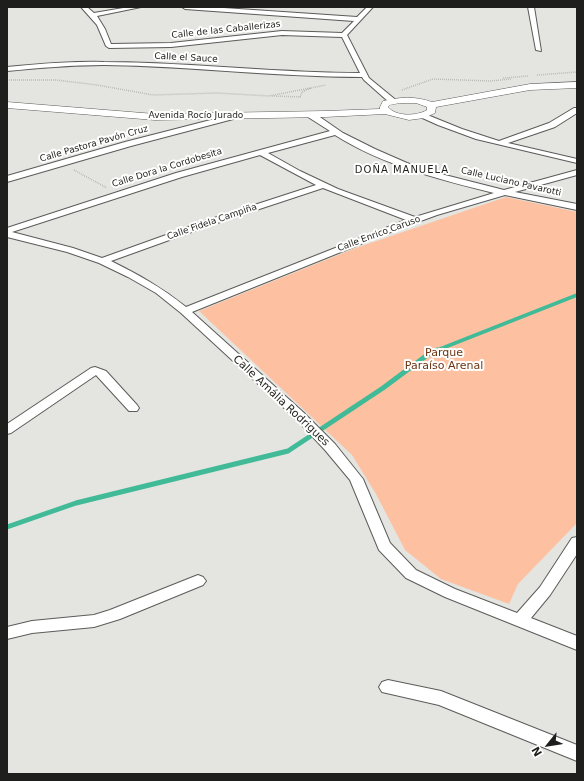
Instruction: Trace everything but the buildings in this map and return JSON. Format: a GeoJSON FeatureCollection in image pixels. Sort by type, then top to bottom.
{"type":"FeatureCollection","features":[{"type":"Feature","properties":{"kind":"street"},"geometry":{"type":"LineString","coordinates":[[84,7],[95,15],[138,7]]}},
{"type":"Feature","properties":{"kind":"street"},"geometry":{"type":"LineString","coordinates":[[185,7],[357,19]]}},
{"type":"Feature","properties":{"kind":"street"},"geometry":{"type":"LineString","coordinates":[[274,7],[274,14]]}},
{"type":"Feature","properties":{"kind":"street"},"geometry":{"type":"LineString","coordinates":[[370,7],[357,19],[344,35],[363,75],[393,101]]}},
{"type":"Feature","properties":{"kind":"street"},"geometry":{"type":"LineString","coordinates":[[531,7],[539,50]]}},
{"type":"Feature","properties":{"kind":"street","name":"Calle de las Caballerizas"},"geometry":{"type":"LineString","coordinates":[[95,15],[110,46],[171,45],[282,33],[344,35]]}},
{"type":"Feature","properties":{"kind":"street","name":"Calle el Sauce"},"geometry":{"type":"LineString","coordinates":[[7,69],[71,64],[118,64],[275,73],[363,75]]}},
{"type":"Feature","properties":{"kind":"street"},"geometry":{"type":"LineString","coordinates":[[577,85],[530,87],[431,106],[417,100],[393,101],[386,104],[384,107],[386,110],[401,116],[422,116],[499,144],[577,160]]}},
{"type":"Feature","properties":{"kind":"street","name":"Avenida Rocío Jurado"},"geometry":{"type":"LineString","coordinates":[[7,105],[132,116],[311,115],[386,110]]}},
{"type":"Feature","properties":{"kind":"street"},"geometry":{"type":"LineString","coordinates":[[422,116],[432,111],[431,106]]}},
{"type":"Feature","properties":{"kind":"street"},"geometry":{"type":"LineString","coordinates":[[499,144],[552,125],[577,110]]}},
{"type":"Feature","properties":{"kind":"street","name":"Calle Luciano Pavarotti"},"geometry":{"type":"LineString","coordinates":[[311,115],[336,132],[389,158],[423,170],[503,192],[577,207]]}},
{"type":"Feature","properties":{"kind":"street","name":"Calle Pastora Pavón Cruz"},"geometry":{"type":"LineString","coordinates":[[7,179],[234,116]]}},
{"type":"Feature","properties":{"kind":"street","name":"Calle Dora la Cordobesita"},"geometry":{"type":"LineString","coordinates":[[7,231],[118,194],[260,152],[336,132]]}},
{"type":"Feature","properties":{"kind":"street"},"geometry":{"type":"LineString","coordinates":[[260,152],[299,175],[322,186],[365,204],[415,220]]}},
{"type":"Feature","properties":{"kind":"street","name":"Calle Enrico Caruso"},"geometry":{"type":"LineString","coordinates":[[185,311],[322,255],[415,220],[503,192],[577,172]]}},
{"type":"Feature","properties":{"kind":"street","name":"Calle Fidela Campiña"},"geometry":{"type":"LineString","coordinates":[[102,261],[202,225],[322,186]]}},
{"type":"Feature","properties":{"kind":"street","name":"Calle Amália Rodrigues"},"geometry":{"type":"LineString","coordinates":[[7,234],[70,250],[102,261],[132,275],[160,292],[185,311],[299,415],[330,447],[356,479],[384,546],[411,574],[450,593],[577,644]]}},
{"type":"Feature","properties":{"kind":"street"},"geometry":{"type":"LineString","coordinates":[[7,430],[95,370],[102,373],[133,408]]}},
{"type":"Feature","properties":{"kind":"street"},"geometry":{"type":"LineString","coordinates":[[520,620],[545,591],[577,542]]}},
{"type":"Feature","properties":{"kind":"street"},"geometry":{"type":"LineString","coordinates":[[7,633],[32,628],[94,621],[121,612],[198,581]]}},
{"type":"Feature","properties":{"kind":"street"},"geometry":{"type":"LineString","coordinates":[[388,687],[441,698],[577,753]]}},
{"type":"Feature","properties":{"kind":"path"},"geometry":{"type":"LineString","coordinates":[[463,80],[577,72]]}},
{"type":"Feature","properties":{"kind":"path"},"geometry":{"type":"LineString","coordinates":[[535,77],[548,78]]}},
{"type":"Feature","properties":{"kind":"path"},"geometry":{"type":"LineString","coordinates":[[397,90],[433,79],[490,80],[528,78]]}},
{"type":"Feature","properties":{"kind":"path"},"geometry":{"type":"LineString","coordinates":[[7,80],[56,80],[97,85],[153,95],[217,93],[300,97],[302,92],[316,86]]}},
{"type":"Feature","properties":{"kind":"path"},"geometry":{"type":"LineString","coordinates":[[269,96],[316,86],[330,85]]}},
{"type":"Feature","properties":{"kind":"path"},"geometry":{"type":"LineString","coordinates":[[62,163],[118,194]]}},
{"type":"Feature","properties":{"kind":"green space","name":"Parque Paraíso Arenal"},"geometry":{"type":"Polygon","coordinates":[[[506,197],[577,212],[577,523],[518,584],[509,604],[441,579],[405,550],[376,494],[352,455],[199,311],[353,249],[506,197]]]}},
{"type":"Feature","properties":{"kind":"waterway"},"geometry":{"type":"LineString","coordinates":[[435,351],[577,295]]}},
{"type":"Feature","properties":{"kind":"waterway"},"geometry":{"type":"LineString","coordinates":[[7,527],[76,503],[288,451],[383,388],[430,353],[437,350]]}},
{"type":"Feature","properties":{"kind":"district","name":"DOÑA MANUELA"},"geometry":{"type":"Point","coordinates":[402,170]}}]}
